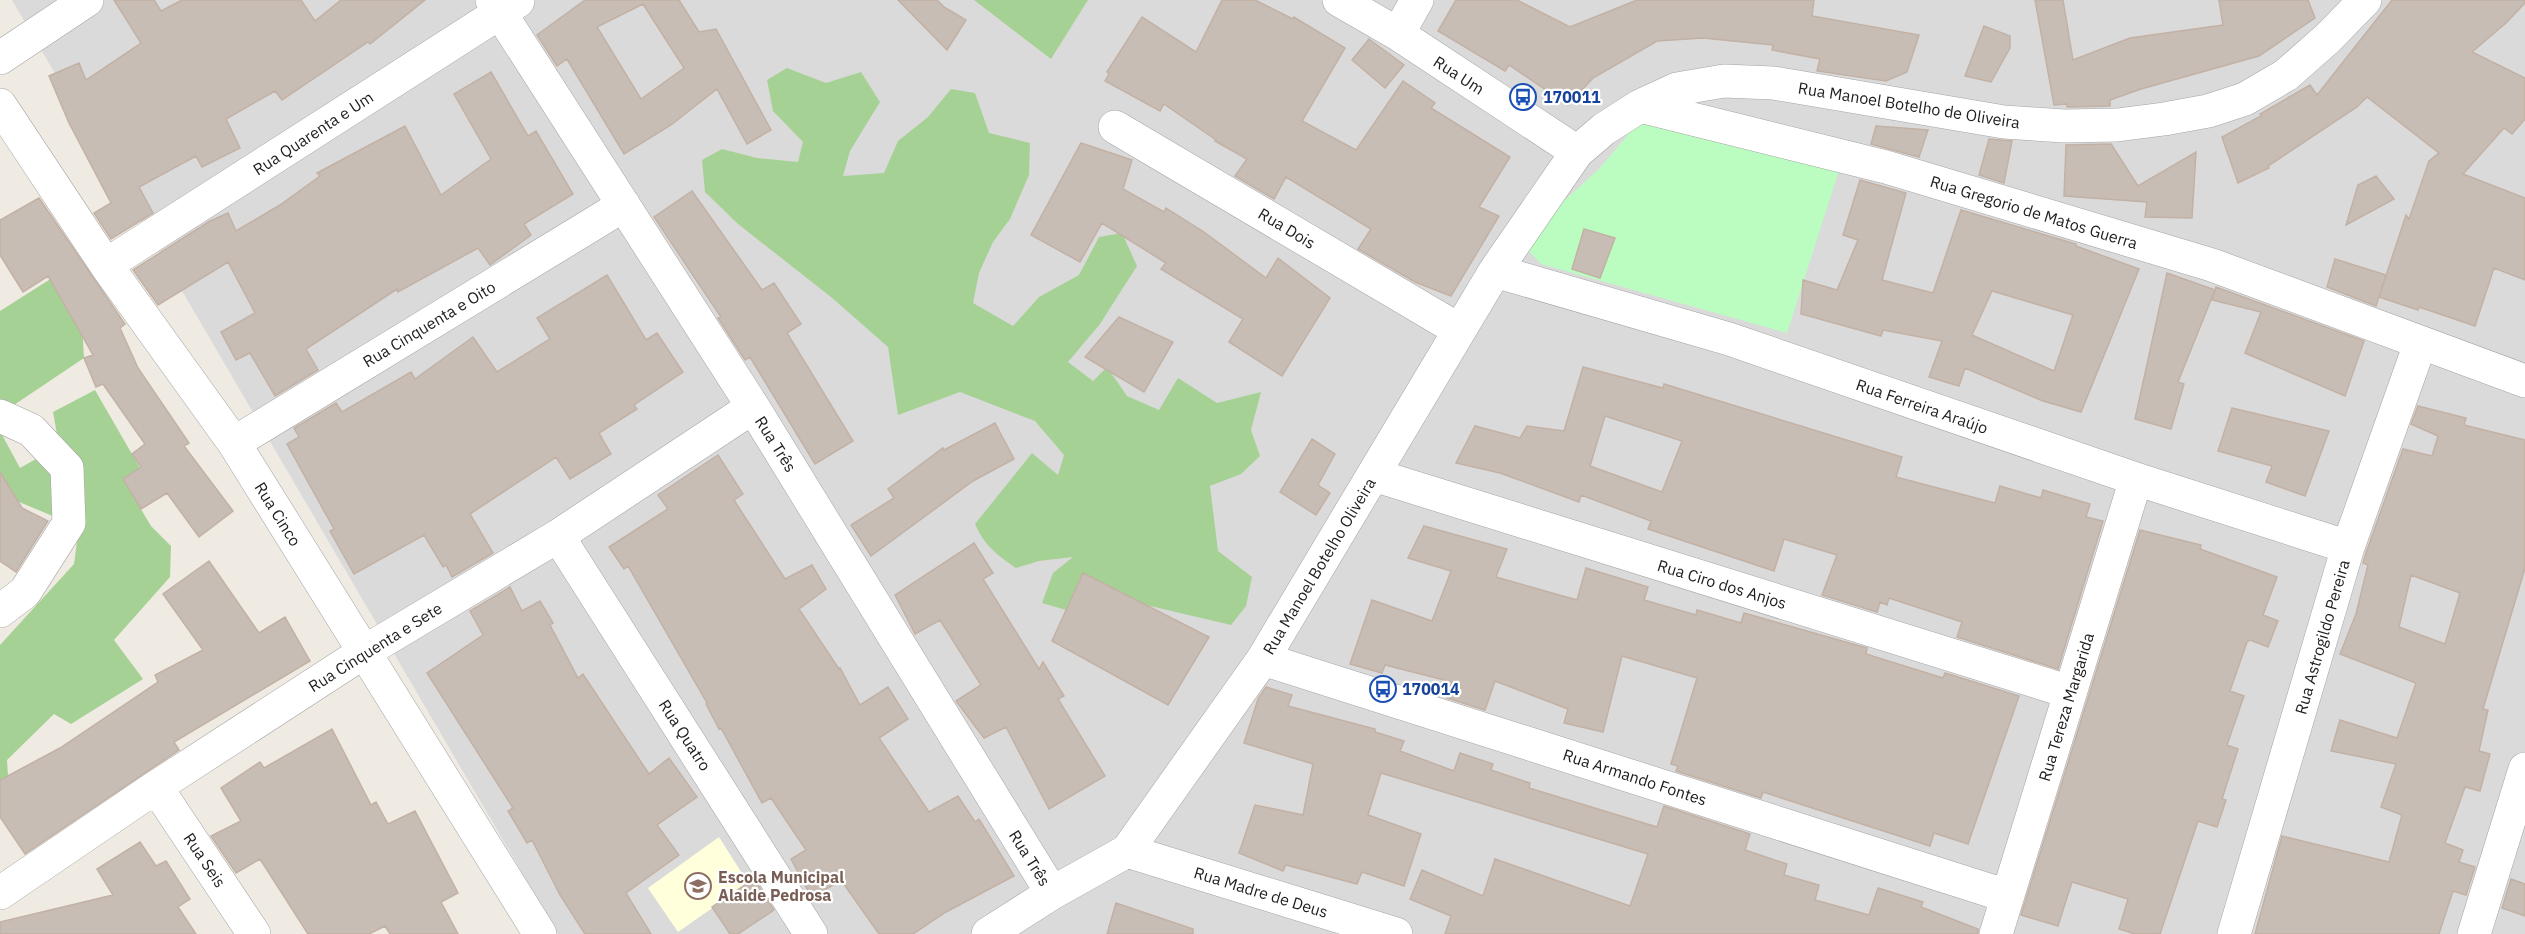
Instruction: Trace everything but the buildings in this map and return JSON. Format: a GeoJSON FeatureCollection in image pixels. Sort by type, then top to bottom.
{"type":"FeatureCollection","features":[{"type":"Feature","properties":{"kind":"street"},"geometry":{"type":"LineString","coordinates":[[0,58],[87,0]]}},
{"type":"Feature","properties":{"kind":"street","name":"Rua Um"},"geometry":{"type":"LineString","coordinates":[[1339,0],[1398,34],[1577,152]]}},
{"type":"Feature","properties":{"kind":"street"},"geometry":{"type":"LineString","coordinates":[[1398,34],[1416,0]]}},
{"type":"Feature","properties":{"kind":"street","name":"Rua Manoel Botelho de Oliveira"},"geometry":{"type":"LineString","coordinates":[[1495,271],[1577,152],[1604,129],[1640,106],[1677,89],[1724,81],[1773,83],[2004,122],[2064,126],[2117,125],[2164,119],[2208,111],[2245,99],[2286,75],[2328,39],[2365,0]]}},
{"type":"Feature","properties":{"kind":"street","name":"Rua Três"},"geometry":{"type":"LineString","coordinates":[[504,4],[624,204],[753,407],[1052,893]]}},
{"type":"Feature","properties":{"kind":"street","name":"Rua Quarenta e Um"},"geometry":{"type":"LineString","coordinates":[[106,266],[504,4]]}},
{"type":"Feature","properties":{"kind":"street","name":"Rua Cinco"},"geometry":{"type":"LineString","coordinates":[[0,105],[106,266],[234,443],[540,934]]}},
{"type":"Feature","properties":{"kind":"street","name":"Rua Gregorio de Matos Guerra"},"geometry":{"type":"LineString","coordinates":[[1640,106],[1886,167],[2212,265],[2525,381]]}},
{"type":"Feature","properties":{"kind":"street","name":"Rua Dois"},"geometry":{"type":"LineString","coordinates":[[1115,127],[1459,330]]}},
{"type":"Feature","properties":{"kind":"street","name":"Rua Cinquenta e Oito"},"geometry":{"type":"LineString","coordinates":[[234,443],[624,204]]}},
{"type":"Feature","properties":{"kind":"street","name":"Rua Manoel Botelho Oliveira"},"geometry":{"type":"LineString","coordinates":[[1127,851],[1263,658],[1495,271]]}},
{"type":"Feature","properties":{"kind":"street","name":"Rua Ferreira Araújo"},"geometry":{"type":"LineString","coordinates":[[1495,271],[1729,339],[2136,480],[2348,547]]}},
{"type":"Feature","properties":{"kind":"street","name":"Rua Astrogildo Pereira"},"geometry":{"type":"LineString","coordinates":[[2234,934],[2348,547],[2420,344]]}},
{"type":"Feature","properties":{"kind":"street","name":"Rua Cinquenta e Sete"},"geometry":{"type":"LineString","coordinates":[[0,893],[156,787],[364,652],[558,536],[753,407]]}},
{"type":"Feature","properties":{"kind":"street"},"geometry":{"type":"LineString","coordinates":[[0,416],[31,430],[67,468],[69,523],[25,592],[0,611]]}},
{"type":"Feature","properties":{"kind":"street","name":"Rua Ciro dos Anjos"},"geometry":{"type":"LineString","coordinates":[[1374,476],[2070,692]]}},
{"type":"Feature","properties":{"kind":"street","name":"Rua Tereza Margarida"},"geometry":{"type":"LineString","coordinates":[[1996,934],[2136,480]]}},
{"type":"Feature","properties":{"kind":"street","name":"Rua Quatro"},"geometry":{"type":"LineString","coordinates":[[558,536],[811,934]]}},
{"type":"Feature","properties":{"kind":"street","name":"Rua Armando Fontes"},"geometry":{"type":"LineString","coordinates":[[1263,658],[2007,896]]}},
{"type":"Feature","properties":{"kind":"street"},"geometry":{"type":"LineString","coordinates":[[2474,934],[2517,829],[2525,769]]}},
{"type":"Feature","properties":{"kind":"street","name":"Rua Seis"},"geometry":{"type":"LineString","coordinates":[[156,787],[254,934]]}},
{"type":"Feature","properties":{"kind":"street"},"geometry":{"type":"LineString","coordinates":[[988,934],[1052,893],[1127,851]]}},
{"type":"Feature","properties":{"kind":"street","name":"Rua Madre de Deus"},"geometry":{"type":"LineString","coordinates":[[1127,851],[1396,934]]}},
{"type":"Feature","properties":{"kind":"shaded area"},"geometry":{"type":"Polygon","coordinates":[[[12,0],[2525,0],[2525,934],[558,934],[12,0]]]}},
{"type":"Feature","properties":{"kind":"shaded area","name":"Escola Municipal Alaide Pedrosa"},"geometry":{"type":"Polygon","coordinates":[[[719,837],[748,883],[678,932],[648,888],[719,837]]]}},
{"type":"Feature","properties":{"kind":"green space"},"geometry":{"type":"Polygon","coordinates":[[[974,0],[1088,0],[1051,59],[974,0]]]}},
{"type":"Feature","properties":{"kind":"green space"},"geometry":{"type":"Polygon","coordinates":[[[787,68],[826,83],[861,72],[880,102],[850,151],[843,176],[884,173],[898,141],[928,117],[951,89],[975,93],[989,133],[1030,143],[1029,175],[1010,219],[993,242],[979,273],[973,303],[1013,326],[1039,297],[1079,275],[1099,237],[1122,233],[1137,266],[1100,324],[1068,362],[1093,381],[1107,367],[1127,396],[1159,410],[1178,378],[1217,403],[1261,392],[1251,430],[1260,456],[1241,474],[1210,486],[1218,551],[1252,577],[1246,606],[1231,625],[1146,605],[1083,573],[1066,610],[1042,603],[1053,573],[1073,557],[1039,561],[1016,568],[992,549],[975,524],[1032,453],[1058,475],[1064,455],[1035,421],[960,392],[898,415],[888,347],[831,297],[738,224],[705,192],[702,160],[722,149],[757,158],[798,162],[803,142],[773,111],[767,80],[787,68]]]}},
{"type":"Feature","properties":{"kind":"green space"},"geometry":{"type":"Polygon","coordinates":[[[1635,119],[1841,164],[1787,333],[1541,264],[1529,251],[1548,209],[1566,199],[1600,168],[1626,137],[1635,119]]]}},
{"type":"Feature","properties":{"kind":"green space"},"geometry":{"type":"Polygon","coordinates":[[[60,273],[82,324],[84,358],[5,411],[0,408],[0,311],[60,273]]]}},
{"type":"Feature","properties":{"kind":"green space"},"geometry":{"type":"Polygon","coordinates":[[[95,390],[140,468],[123,479],[151,526],[171,546],[170,577],[114,640],[143,679],[71,724],[54,714],[7,760],[8,776],[0,780],[0,645],[74,564],[79,527],[0,494],[0,431],[20,468],[59,446],[53,412],[95,390]]]}},
{"type":"Feature","properties":{"kind":"place","name":"170011"},"geometry":{"type":"Point","coordinates":[1523,97]}},
{"type":"Feature","properties":{"kind":"place","name":"170014"},"geometry":{"type":"Point","coordinates":[1383,689]}},
{"type":"Feature","properties":{"kind":"place","name":"Escola Municipal Alaide Pedrosa"},"geometry":{"type":"Point","coordinates":[698,886]}}]}
